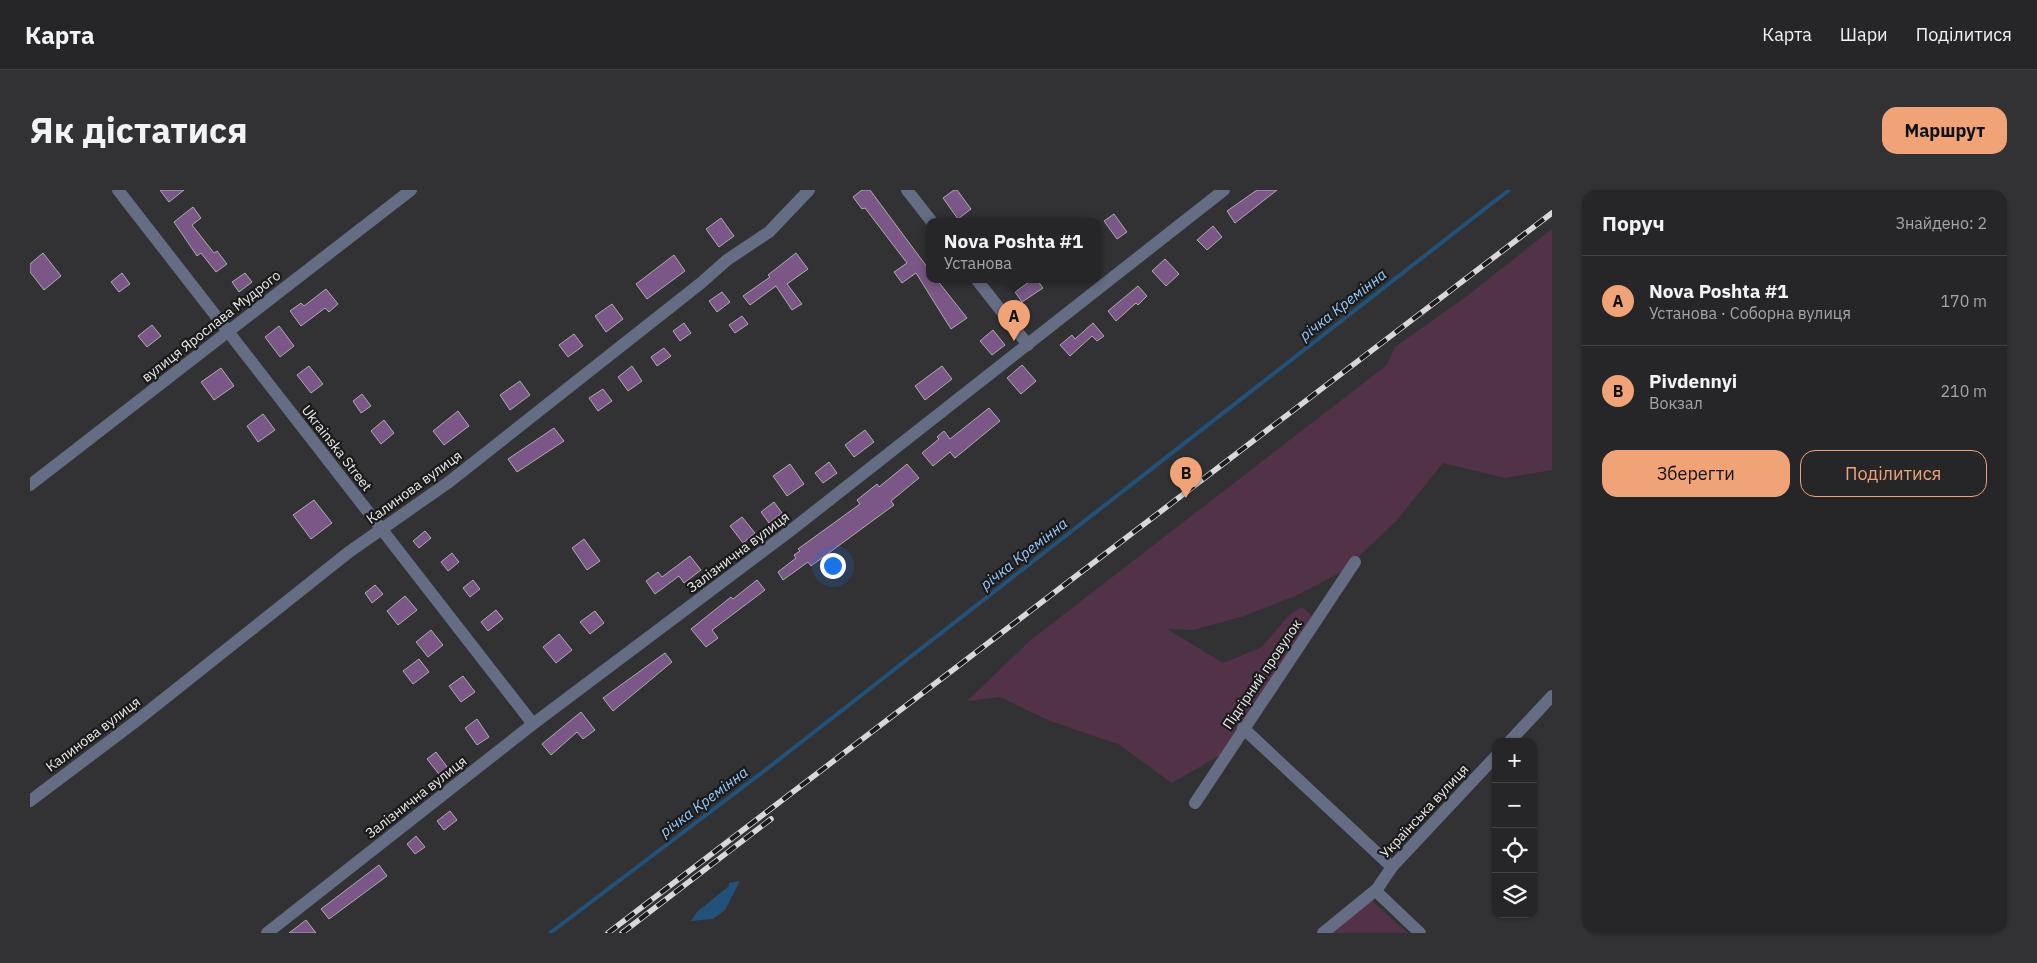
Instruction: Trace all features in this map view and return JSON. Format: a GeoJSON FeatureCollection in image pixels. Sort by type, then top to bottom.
{"type":"FeatureCollection","features":[{"type":"Feature","properties":{"kind":"street","name":"Ukrainska Street"},"geometry":{"type":"LineString","coordinates":[[118,190],[227,333],[533,724]]}},
{"type":"Feature","properties":{"kind":"street","name":"вулиця Ярослава Мудрого"},"geometry":{"type":"LineString","coordinates":[[30,485],[411,190]]}},
{"type":"Feature","properties":{"kind":"street","name":"Калинова вулиця"},"geometry":{"type":"LineString","coordinates":[[30,801],[135,722],[348,552],[449,482],[701,284],[727,260],[769,232],[809,190]]}},
{"type":"Feature","properties":{"kind":"street"},"geometry":{"type":"LineString","coordinates":[[907,190],[929,218]]}},
{"type":"Feature","properties":{"kind":"street","name":"Залізнична вулиця"},"geometry":{"type":"LineString","coordinates":[[267,933],[533,724],[790,531],[1224,190]]}},
{"type":"Feature","properties":{"kind":"street"},"geometry":{"type":"LineString","coordinates":[[979,283],[1028,345]]}},
{"type":"Feature","properties":{"kind":"street","name":"Підгірний провулок"},"geometry":{"type":"LineString","coordinates":[[1195,803],[1355,562]]}},
{"type":"Feature","properties":{"kind":"street"},"geometry":{"type":"LineString","coordinates":[[1513,738],[1552,696]]}},
{"type":"Feature","properties":{"kind":"street"},"geometry":{"type":"LineString","coordinates":[[1243,728],[1392,868]]}},
{"type":"Feature","properties":{"kind":"street","name":"Українська вулиця"},"geometry":{"type":"LineString","coordinates":[[1323,933],[1378,892],[1392,868],[1492,760]]}},
{"type":"Feature","properties":{"kind":"street"},"geometry":{"type":"LineString","coordinates":[[1378,892],[1420,933]]}},
{"type":"Feature","properties":{"kind":"shaded area"},"geometry":{"type":"Polygon","coordinates":[[[1552,229],[1552,470],[1505,478],[1443,463],[1397,520],[1345,570],[1295,596],[1241,617],[1193,630],[1167,629],[1223,663],[1262,647],[1290,614],[1302,607],[1313,617],[1229,750],[1172,783],[1118,744],[1050,721],[1000,697],[967,701],[1032,639],[1387,365],[1395,347],[1467,296],[1552,229]]]}},
{"type":"Feature","properties":{"kind":"shaded area"},"geometry":{"type":"Polygon","coordinates":[[[1370,899],[1408,933],[1331,933],[1370,899]]]}},
{"type":"Feature","properties":{"kind":"water"},"geometry":{"type":"Polygon","coordinates":[[[740,881],[725,910],[713,919],[691,921],[697,912],[729,886],[729,883],[740,881]]]}},
{"type":"Feature","properties":{"kind":"building"},"geometry":{"type":"Polygon","coordinates":[[[160,190],[184,190],[169,202],[160,190]]]}},
{"type":"Feature","properties":{"kind":"building"},"geometry":{"type":"Polygon","coordinates":[[[862,190],[870,190],[926,266],[926,283],[939,283],[967,318],[951,329],[916,273],[902,283],[894,272],[907,263],[865,208],[862,209],[853,197],[862,190]]]}},
{"type":"Feature","properties":{"kind":"building"},"geometry":{"type":"Polygon","coordinates":[[[957,190],[971,209],[957,218],[943,198],[957,190]]]}},
{"type":"Feature","properties":{"kind":"building"},"geometry":{"type":"Polygon","coordinates":[[[1257,190],[1277,190],[1235,223],[1227,211],[1257,190]]]}},
{"type":"Feature","properties":{"kind":"building"},"geometry":{"type":"Polygon","coordinates":[[[193,207],[201,218],[192,225],[214,253],[217,251],[227,264],[216,272],[201,253],[197,256],[174,222],[193,207]]]}},
{"type":"Feature","properties":{"kind":"building"},"geometry":{"type":"Polygon","coordinates":[[[1114,214],[1127,232],[1117,239],[1104,221],[1114,214]]]}},
{"type":"Feature","properties":{"kind":"building"},"geometry":{"type":"Polygon","coordinates":[[[721,218],[734,236],[719,247],[706,229],[721,218]]]}},
{"type":"Feature","properties":{"kind":"building"},"geometry":{"type":"Polygon","coordinates":[[[1213,226],[1222,237],[1207,250],[1197,240],[1213,226]]]}},
{"type":"Feature","properties":{"kind":"building"},"geometry":{"type":"Polygon","coordinates":[[[43,253],[61,276],[44,290],[30,272],[30,264],[43,253]]]}},
{"type":"Feature","properties":{"kind":"building"},"geometry":{"type":"Polygon","coordinates":[[[796,253],[808,269],[787,284],[802,304],[792,310],[776,286],[750,305],[743,296],[770,277],[768,275],[796,253]]]}},
{"type":"Feature","properties":{"kind":"building"},"geometry":{"type":"Polygon","coordinates":[[[674,255],[685,271],[647,299],[636,284],[674,255]]]}},
{"type":"Feature","properties":{"kind":"building"},"geometry":{"type":"Polygon","coordinates":[[[1165,259],[1179,274],[1166,286],[1152,271],[1165,259]]]}},
{"type":"Feature","properties":{"kind":"building"},"geometry":{"type":"Polygon","coordinates":[[[122,273],[130,284],[119,292],[111,282],[122,273]]]}},
{"type":"Feature","properties":{"kind":"building"},"geometry":{"type":"Polygon","coordinates":[[[245,273],[252,282],[239,292],[232,282],[245,273]]]}},
{"type":"Feature","properties":{"kind":"building"},"geometry":{"type":"Polygon","coordinates":[[[1028,283],[1039,283],[1043,288],[1022,302],[1015,292],[1028,283]]]}},
{"type":"Feature","properties":{"kind":"building"},"geometry":{"type":"Polygon","coordinates":[[[1138,286],[1147,296],[1116,321],[1108,311],[1138,286]]]}},
{"type":"Feature","properties":{"kind":"building"},"geometry":{"type":"Polygon","coordinates":[[[326,289],[338,304],[329,312],[325,308],[301,326],[290,311],[301,303],[304,306],[326,289]]]}},
{"type":"Feature","properties":{"kind":"building"},"geometry":{"type":"Polygon","coordinates":[[[722,292],[730,302],[717,312],[709,301],[722,292]]]}},
{"type":"Feature","properties":{"kind":"building"},"geometry":{"type":"Polygon","coordinates":[[[612,304],[623,319],[606,332],[595,316],[612,304]]]}},
{"type":"Feature","properties":{"kind":"building"},"geometry":{"type":"Polygon","coordinates":[[[742,316],[748,324],[735,333],[729,325],[742,316]]]}},
{"type":"Feature","properties":{"kind":"building"},"geometry":{"type":"Polygon","coordinates":[[[684,323],[691,333],[680,341],[673,331],[684,323]]]}},
{"type":"Feature","properties":{"kind":"building"},"geometry":{"type":"Polygon","coordinates":[[[1093,323],[1104,336],[1097,341],[1092,336],[1070,356],[1060,345],[1072,335],[1075,339],[1093,323]]]}},
{"type":"Feature","properties":{"kind":"building"},"geometry":{"type":"Polygon","coordinates":[[[152,325],[161,336],[147,347],[138,336],[152,325]]]}},
{"type":"Feature","properties":{"kind":"building"},"geometry":{"type":"Polygon","coordinates":[[[279,326],[294,346],[280,357],[265,337],[279,326]]]}},
{"type":"Feature","properties":{"kind":"building"},"geometry":{"type":"Polygon","coordinates":[[[993,330],[1005,345],[992,355],[980,341],[993,330]]]}},
{"type":"Feature","properties":{"kind":"building"},"geometry":{"type":"Polygon","coordinates":[[[574,334],[583,346],[568,357],[559,345],[574,334]]]}},
{"type":"Feature","properties":{"kind":"building"},"geometry":{"type":"Polygon","coordinates":[[[664,348],[671,356],[657,366],[651,357],[664,348]]]}},
{"type":"Feature","properties":{"kind":"building"},"geometry":{"type":"Polygon","coordinates":[[[1022,365],[1036,381],[1021,394],[1007,378],[1022,365]]]}},
{"type":"Feature","properties":{"kind":"building"},"geometry":{"type":"Polygon","coordinates":[[[309,366],[323,384],[311,393],[297,375],[309,366]]]}},
{"type":"Feature","properties":{"kind":"building"},"geometry":{"type":"Polygon","coordinates":[[[632,366],[642,381],[628,391],[618,377],[632,366]]]}},
{"type":"Feature","properties":{"kind":"building"},"geometry":{"type":"Polygon","coordinates":[[[942,366],[952,379],[925,400],[915,386],[942,366]]]}},
{"type":"Feature","properties":{"kind":"building"},"geometry":{"type":"Polygon","coordinates":[[[221,368],[234,386],[214,400],[201,382],[221,368]]]}},
{"type":"Feature","properties":{"kind":"building"},"geometry":{"type":"Polygon","coordinates":[[[520,381],[530,395],[510,410],[500,395],[520,381]]]}},
{"type":"Feature","properties":{"kind":"building"},"geometry":{"type":"Polygon","coordinates":[[[603,389],[612,401],[598,411],[589,398],[603,389]]]}},
{"type":"Feature","properties":{"kind":"building"},"geometry":{"type":"Polygon","coordinates":[[[362,394],[371,406],[361,413],[353,401],[362,394]]]}},
{"type":"Feature","properties":{"kind":"building"},"geometry":{"type":"Polygon","coordinates":[[[989,408],[1000,421],[955,458],[950,452],[933,466],[922,453],[939,439],[937,437],[944,431],[950,439],[989,408]]]}},
{"type":"Feature","properties":{"kind":"building"},"geometry":{"type":"Polygon","coordinates":[[[458,411],[469,426],[444,445],[433,431],[458,411]]]}},
{"type":"Feature","properties":{"kind":"building"},"geometry":{"type":"Polygon","coordinates":[[[263,414],[275,430],[258,442],[247,426],[263,414]]]}},
{"type":"Feature","properties":{"kind":"building"},"geometry":{"type":"Polygon","coordinates":[[[384,420],[394,433],[381,444],[371,431],[384,420]]]}},
{"type":"Feature","properties":{"kind":"building"},"geometry":{"type":"Polygon","coordinates":[[[554,428],[564,441],[517,472],[508,459],[554,428]]]}},
{"type":"Feature","properties":{"kind":"building"},"geometry":{"type":"Polygon","coordinates":[[[865,430],[874,442],[854,457],[845,445],[865,430]]]}},
{"type":"Feature","properties":{"kind":"building"},"geometry":{"type":"Polygon","coordinates":[[[829,462],[837,473],[823,483],[815,473],[829,462]]]}},
{"type":"Feature","properties":{"kind":"building"},"geometry":{"type":"Polygon","coordinates":[[[790,464],[804,484],[787,496],[773,476],[790,464]]]}},
{"type":"Feature","properties":{"kind":"building"},"geometry":{"type":"Polygon","coordinates":[[[907,464],[919,478],[891,501],[894,505],[811,566],[808,562],[783,580],[778,572],[796,558],[794,555],[800,551],[798,549],[860,504],[857,500],[877,484],[879,487],[907,464]]]}},
{"type":"Feature","properties":{"kind":"building"},"geometry":{"type":"Polygon","coordinates":[[[314,500],[332,523],[311,539],[293,515],[314,500]]]}},
{"type":"Feature","properties":{"kind":"building"},"geometry":{"type":"Polygon","coordinates":[[[774,502],[782,513],[769,523],[761,512],[774,502]]]}},
{"type":"Feature","properties":{"kind":"building"},"geometry":{"type":"Polygon","coordinates":[[[742,517],[755,533],[743,543],[730,526],[742,517]]]}},
{"type":"Feature","properties":{"kind":"building"},"geometry":{"type":"Polygon","coordinates":[[[425,531],[431,538],[419,548],[413,541],[425,531]]]}},
{"type":"Feature","properties":{"kind":"building"},"geometry":{"type":"Polygon","coordinates":[[[584,539],[600,561],[587,570],[572,548],[584,539]]]}},
{"type":"Feature","properties":{"kind":"building"},"geometry":{"type":"Polygon","coordinates":[[[452,553],[459,562],[448,571],[441,562],[452,553]]]}},
{"type":"Feature","properties":{"kind":"building"},"geometry":{"type":"Polygon","coordinates":[[[690,556],[701,570],[684,583],[679,576],[655,594],[646,581],[658,572],[662,577],[690,556]]]}},
{"type":"Feature","properties":{"kind":"building"},"geometry":{"type":"Polygon","coordinates":[[[473,580],[480,589],[470,597],[463,588],[473,580]]]}},
{"type":"Feature","properties":{"kind":"building"},"geometry":{"type":"Polygon","coordinates":[[[757,580],[765,590],[712,630],[718,638],[706,647],[691,629],[731,597],[733,599],[757,580]]]}},
{"type":"Feature","properties":{"kind":"building"},"geometry":{"type":"Polygon","coordinates":[[[375,585],[383,594],[372,603],[365,593],[375,585]]]}},
{"type":"Feature","properties":{"kind":"building"},"geometry":{"type":"Polygon","coordinates":[[[405,596],[417,610],[398,625],[387,611],[405,596]]]}},
{"type":"Feature","properties":{"kind":"building"},"geometry":{"type":"Polygon","coordinates":[[[496,610],[503,619],[488,631],[481,622],[496,610]]]}},
{"type":"Feature","properties":{"kind":"building"},"geometry":{"type":"Polygon","coordinates":[[[595,611],[604,623],[590,634],[580,622],[595,611]]]}},
{"type":"Feature","properties":{"kind":"building"},"geometry":{"type":"Polygon","coordinates":[[[431,630],[443,645],[428,657],[416,642],[431,630]]]}},
{"type":"Feature","properties":{"kind":"building"},"geometry":{"type":"Polygon","coordinates":[[[559,634],[572,650],[556,663],[543,647],[559,634]]]}},
{"type":"Feature","properties":{"kind":"building"},"geometry":{"type":"Polygon","coordinates":[[[665,653],[672,662],[613,711],[603,698],[665,653]]]}},
{"type":"Feature","properties":{"kind":"building"},"geometry":{"type":"Polygon","coordinates":[[[419,659],[429,672],[413,684],[403,671],[419,659]]]}},
{"type":"Feature","properties":{"kind":"building"},"geometry":{"type":"Polygon","coordinates":[[[463,676],[475,692],[461,702],[449,686],[463,676]]]}},
{"type":"Feature","properties":{"kind":"building"},"geometry":{"type":"Polygon","coordinates":[[[581,712],[595,730],[583,739],[577,732],[551,755],[542,744],[581,712]]]}},
{"type":"Feature","properties":{"kind":"building"},"geometry":{"type":"Polygon","coordinates":[[[477,719],[489,737],[477,745],[465,728],[477,719]]]}},
{"type":"Feature","properties":{"kind":"building"},"geometry":{"type":"Polygon","coordinates":[[[436,752],[451,772],[442,778],[427,759],[436,752]]]}},
{"type":"Feature","properties":{"kind":"building"},"geometry":{"type":"Polygon","coordinates":[[[450,811],[457,820],[444,830],[437,821],[450,811]]]}},
{"type":"Feature","properties":{"kind":"building"},"geometry":{"type":"Polygon","coordinates":[[[416,836],[425,847],[415,854],[407,844],[416,836]]]}},
{"type":"Feature","properties":{"kind":"building"},"geometry":{"type":"Polygon","coordinates":[[[379,865],[387,876],[329,919],[321,909],[379,865]]]}},
{"type":"Feature","properties":{"kind":"building"},"geometry":{"type":"Polygon","coordinates":[[[306,920],[316,933],[289,933],[306,920]]]}},
{"type":"Feature","properties":{"kind":"waterway","name":"річка Кремінна"},"geometry":{"type":"LineString","coordinates":[[550,933],[768,768],[1509,190]]}},
{"type":"Feature","properties":{"kind":"railway"},"geometry":{"type":"LineString","coordinates":[[608,933],[1552,213]]}},
{"type":"Feature","properties":{"kind":"railway"},"geometry":{"type":"LineString","coordinates":[[622,933],[771,819]]}},
{"type":"Feature","properties":{"kind":"place","name":"Nova Poshta #1"},"geometry":{"type":"Point","coordinates":[1014,341]}},
{"type":"Feature","properties":{"kind":"place","name":"Pivdennyi"},"geometry":{"type":"Point","coordinates":[1186,498]}}]}
